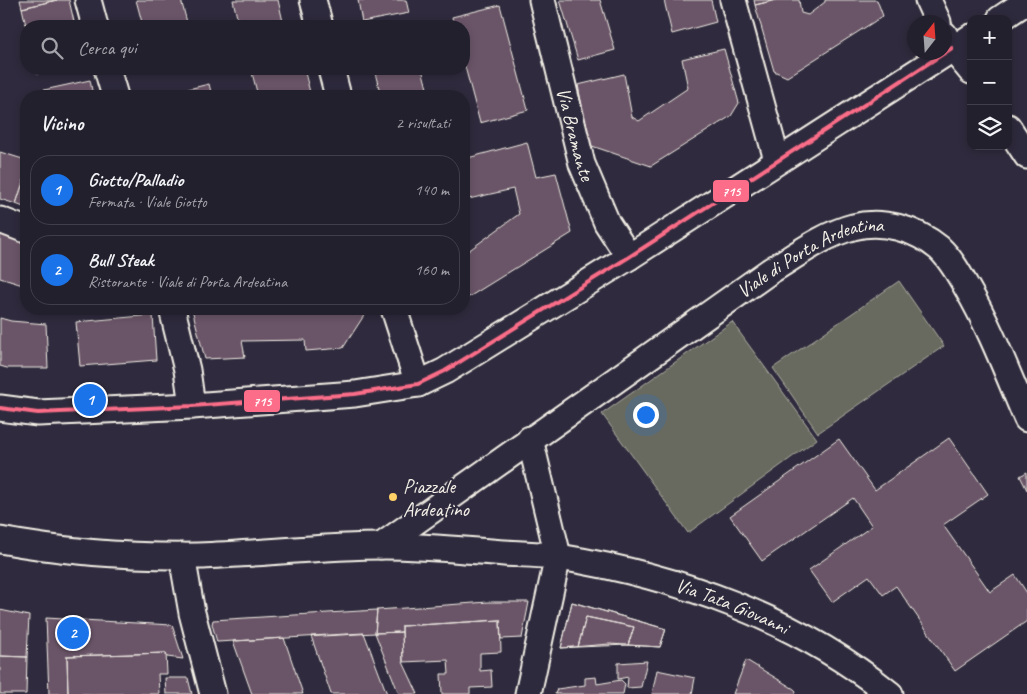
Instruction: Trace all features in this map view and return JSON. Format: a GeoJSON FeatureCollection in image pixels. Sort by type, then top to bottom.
{"type":"FeatureCollection","features":[{"type":"Feature","properties":{"kind":"street"},"geometry":{"type":"LineString","coordinates":[[88,0],[93,20]]}},
{"type":"Feature","properties":{"kind":"street"},"geometry":{"type":"LineString","coordinates":[[313,0],[318,20]]}},
{"type":"Feature","properties":{"kind":"street","name":"Via Bramante"},"geometry":{"type":"LineString","coordinates":[[542,0],[582,164],[606,224],[629,257]]}},
{"type":"Feature","properties":{"kind":"street"},"geometry":{"type":"LineString","coordinates":[[733,0],[777,160]]}},
{"type":"Feature","properties":{"kind":"street"},"geometry":{"type":"LineString","coordinates":[[928,0],[935,15]]}},
{"type":"Feature","properties":{"kind":"street"},"geometry":{"type":"LineString","coordinates":[[1006,15],[1027,1]]}},
{"type":"Feature","properties":{"kind":"street"},"geometry":{"type":"LineString","coordinates":[[0,408],[38,413],[192,406],[355,394],[418,384],[445,371],[629,257],[956,40],[967,63]]}},
{"type":"Feature","properties":{"kind":"street"},"geometry":{"type":"LineString","coordinates":[[109,75],[112,90]]}},
{"type":"Feature","properties":{"kind":"street"},"geometry":{"type":"LineString","coordinates":[[333,75],[336,90]]}},
{"type":"Feature","properties":{"kind":"street"},"geometry":{"type":"LineString","coordinates":[[0,220],[20,228]]}},
{"type":"Feature","properties":{"kind":"street","name":"Viale di Porta Ardeatina"},"geometry":{"type":"LineString","coordinates":[[530,439],[770,271],[835,233],[855,226],[875,225],[899,227],[921,235],[939,248],[955,266],[982,313],[1027,419]]}},
{"type":"Feature","properties":{"kind":"street"},"geometry":{"type":"LineString","coordinates":[[173,315],[187,370],[192,406]]}},
{"type":"Feature","properties":{"kind":"street"},"geometry":{"type":"LineString","coordinates":[[396,315],[418,384]]}},
{"type":"Feature","properties":{"kind":"street"},"geometry":{"type":"LineString","coordinates":[[381,546],[477,479],[530,439],[558,556],[528,694]]}},
{"type":"Feature","properties":{"kind":"street"},"geometry":{"type":"LineString","coordinates":[[0,540],[102,553],[182,556],[381,546],[434,547],[558,556]]}},
{"type":"Feature","properties":{"kind":"street"},"geometry":{"type":"LineString","coordinates":[[182,556],[192,613],[213,694]]}},
{"type":"Feature","properties":{"kind":"street","name":"Via Tata Giovanni"},"geometry":{"type":"LineString","coordinates":[[558,556],[670,582],[748,611],[818,646],[890,694]]}},
{"type":"Feature","properties":{"kind":"shaded area"},"geometry":{"type":"Polygon","coordinates":[[[899,281],[944,346],[818,433],[773,368],[899,281]]]}},
{"type":"Feature","properties":{"kind":"shaded area"},"geometry":{"type":"Polygon","coordinates":[[[732,322],[817,439],[688,533],[602,414],[732,322]]]}},
{"type":"Feature","properties":{"kind":"building"},"geometry":{"type":"Polygon","coordinates":[[[20,0],[57,0],[22,8],[20,0]]]}},
{"type":"Feature","properties":{"kind":"building"},"geometry":{"type":"Polygon","coordinates":[[[57,0],[69,0],[74,20],[25,20],[22,8],[57,0]]]}},
{"type":"Feature","properties":{"kind":"building"},"geometry":{"type":"Polygon","coordinates":[[[136,0],[181,0],[186,20],[141,20],[136,0]]]}},
{"type":"Feature","properties":{"kind":"building"},"geometry":{"type":"Polygon","coordinates":[[[233,0],[278,0],[283,20],[238,20],[233,0]]]}},
{"type":"Feature","properties":{"kind":"building"},"geometry":{"type":"Polygon","coordinates":[[[358,0],[406,0],[409,13],[372,20],[362,20],[358,0]]]}},
{"type":"Feature","properties":{"kind":"building"},"geometry":{"type":"Polygon","coordinates":[[[560,0],[600,0],[615,50],[578,60],[560,0]]]}},
{"type":"Feature","properties":{"kind":"building"},"geometry":{"type":"Polygon","coordinates":[[[664,0],[711,0],[716,22],[672,34],[664,0]]]}},
{"type":"Feature","properties":{"kind":"building"},"geometry":{"type":"Polygon","coordinates":[[[754,0],[776,0],[755,5],[754,0]]]}},
{"type":"Feature","properties":{"kind":"building"},"geometry":{"type":"Polygon","coordinates":[[[776,0],[799,0],[801,13],[808,15],[825,0],[877,0],[883,16],[787,77],[774,71],[755,5],[776,0]]]}},
{"type":"Feature","properties":{"kind":"building"},"geometry":{"type":"Polygon","coordinates":[[[500,5],[528,110],[480,123],[467,75],[470,75],[470,20],[453,20],[452,17],[500,5]]]}},
{"type":"Feature","properties":{"kind":"building"},"geometry":{"type":"Polygon","coordinates":[[[724,49],[739,103],[731,116],[651,166],[589,145],[578,85],[624,74],[632,117],[639,121],[688,88],[682,59],[724,49]]]}},
{"type":"Feature","properties":{"kind":"building"},"geometry":{"type":"Polygon","coordinates":[[[253,75],[306,75],[309,90],[256,90],[253,75]]]}},
{"type":"Feature","properties":{"kind":"building"},"geometry":{"type":"Polygon","coordinates":[[[376,75],[424,75],[427,90],[379,90],[376,75]]]}},
{"type":"Feature","properties":{"kind":"building"},"geometry":{"type":"Polygon","coordinates":[[[90,80],[92,90],[44,90],[90,80]]]}},
{"type":"Feature","properties":{"kind":"building"},"geometry":{"type":"Polygon","coordinates":[[[209,84],[210,90],[184,90],[209,84]]]}},
{"type":"Feature","properties":{"kind":"building"},"geometry":{"type":"Polygon","coordinates":[[[527,142],[536,177],[556,173],[572,233],[470,296],[470,250],[519,214],[513,189],[470,199],[470,157],[527,142]]]}},
{"type":"Feature","properties":{"kind":"building"},"geometry":{"type":"Polygon","coordinates":[[[0,152],[20,158],[20,192],[16,204],[0,199],[0,152]]]}},
{"type":"Feature","properties":{"kind":"building"},"geometry":{"type":"Polygon","coordinates":[[[20,192],[20,206],[16,204],[20,192]]]}},
{"type":"Feature","properties":{"kind":"building"},"geometry":{"type":"Polygon","coordinates":[[[0,233],[20,240],[20,284],[0,278],[0,233]]]}},
{"type":"Feature","properties":{"kind":"building"},"geometry":{"type":"Polygon","coordinates":[[[153,315],[156,360],[80,366],[76,322],[153,315]]]}},
{"type":"Feature","properties":{"kind":"building"},"geometry":{"type":"Polygon","coordinates":[[[194,315],[364,315],[343,348],[306,351],[305,340],[242,341],[245,357],[205,359],[194,315]]]}},
{"type":"Feature","properties":{"kind":"building"},"geometry":{"type":"Polygon","coordinates":[[[0,318],[11,321],[46,324],[48,368],[7,368],[0,366],[0,318]]]}},
{"type":"Feature","properties":{"kind":"building"},"geometry":{"type":"Polygon","coordinates":[[[949,438],[988,494],[943,525],[990,592],[1015,575],[1027,593],[1027,621],[955,671],[896,586],[883,595],[869,576],[832,602],[809,570],[872,526],[853,498],[762,561],[730,516],[839,439],[875,490],[949,438]]]}},
{"type":"Feature","properties":{"kind":"building"},"geometry":{"type":"Polygon","coordinates":[[[1027,472],[1027,490],[1020,476],[1027,472]]]}},
{"type":"Feature","properties":{"kind":"building"},"geometry":{"type":"Polygon","coordinates":[[[488,602],[529,602],[522,638],[501,639],[500,620],[402,626],[402,632],[375,633],[377,610],[488,602]]]}},
{"type":"Feature","properties":{"kind":"building"},"geometry":{"type":"Polygon","coordinates":[[[572,602],[666,629],[660,647],[609,644],[561,648],[572,602]]]}},
{"type":"Feature","properties":{"kind":"building"},"geometry":{"type":"Polygon","coordinates":[[[572,602],[666,629],[660,647],[628,645],[634,627],[586,617],[578,647],[561,648],[572,602]]]}},
{"type":"Feature","properties":{"kind":"building"},"geometry":{"type":"Polygon","coordinates":[[[0,610],[29,616],[27,657],[0,656],[0,610]]]}},
{"type":"Feature","properties":{"kind":"building"},"geometry":{"type":"Polygon","coordinates":[[[377,610],[375,633],[217,642],[212,624],[213,620],[377,610]]]}},
{"type":"Feature","properties":{"kind":"building"},"geometry":{"type":"Polygon","coordinates":[[[586,617],[634,627],[628,645],[578,647],[586,617]]]}},
{"type":"Feature","properties":{"kind":"building"},"geometry":{"type":"Polygon","coordinates":[[[46,618],[172,625],[183,659],[167,657],[166,653],[67,656],[68,694],[49,694],[46,618]]]}},
{"type":"Feature","properties":{"kind":"building"},"geometry":{"type":"Polygon","coordinates":[[[500,620],[501,652],[480,653],[480,671],[491,670],[492,687],[470,688],[470,694],[442,694],[441,674],[449,674],[448,660],[403,662],[402,626],[500,620]]]}},
{"type":"Feature","properties":{"kind":"building"},"geometry":{"type":"Polygon","coordinates":[[[402,632],[403,662],[418,694],[399,694],[375,633],[402,632]]]}},
{"type":"Feature","properties":{"kind":"building"},"geometry":{"type":"Polygon","coordinates":[[[364,633],[387,694],[331,694],[311,636],[364,633]]]}},
{"type":"Feature","properties":{"kind":"building"},"geometry":{"type":"Polygon","coordinates":[[[284,638],[303,694],[252,694],[233,641],[284,638]]]}},
{"type":"Feature","properties":{"kind":"building"},"geometry":{"type":"Polygon","coordinates":[[[166,653],[167,674],[158,674],[159,694],[68,694],[67,656],[166,653]]]}},
{"type":"Feature","properties":{"kind":"building"},"geometry":{"type":"Polygon","coordinates":[[[0,656],[27,657],[26,694],[0,694],[0,656]]]}},
{"type":"Feature","properties":{"kind":"building"},"geometry":{"type":"Polygon","coordinates":[[[746,660],[794,689],[796,691],[795,694],[733,694],[746,660]]]}},
{"type":"Feature","properties":{"kind":"building"},"geometry":{"type":"Polygon","coordinates":[[[647,661],[641,687],[627,688],[628,677],[618,679],[618,663],[647,661]]]}},
{"type":"Feature","properties":{"kind":"building"},"geometry":{"type":"Polygon","coordinates":[[[657,670],[695,678],[692,694],[652,694],[657,670]]]}},
{"type":"Feature","properties":{"kind":"building"},"geometry":{"type":"Polygon","coordinates":[[[596,677],[597,684],[621,680],[625,684],[623,694],[555,694],[557,689],[585,685],[585,678],[596,677]]]}},
{"type":"Feature","properties":{"kind":"building"},"geometry":{"type":"Polygon","coordinates":[[[165,678],[188,678],[192,694],[166,694],[165,678]]]}},
{"type":"Feature","properties":{"kind":"transit line","name":"715"},"geometry":{"type":"LineString","coordinates":[[0,408],[38,413],[192,406],[355,394],[418,384],[445,371],[629,257],[933,60]]}},
{"type":"Feature","properties":{"kind":"place","name":"Giotto/Palladio"},"geometry":{"type":"Point","coordinates":[90,400]}},
{"type":"Feature","properties":{"kind":"place","name":"Piazzale Ardeatino"},"geometry":{"type":"Point","coordinates":[393,497]}},
{"type":"Feature","properties":{"kind":"place","name":"Bull Steak"},"geometry":{"type":"Point","coordinates":[73,633]}}]}
